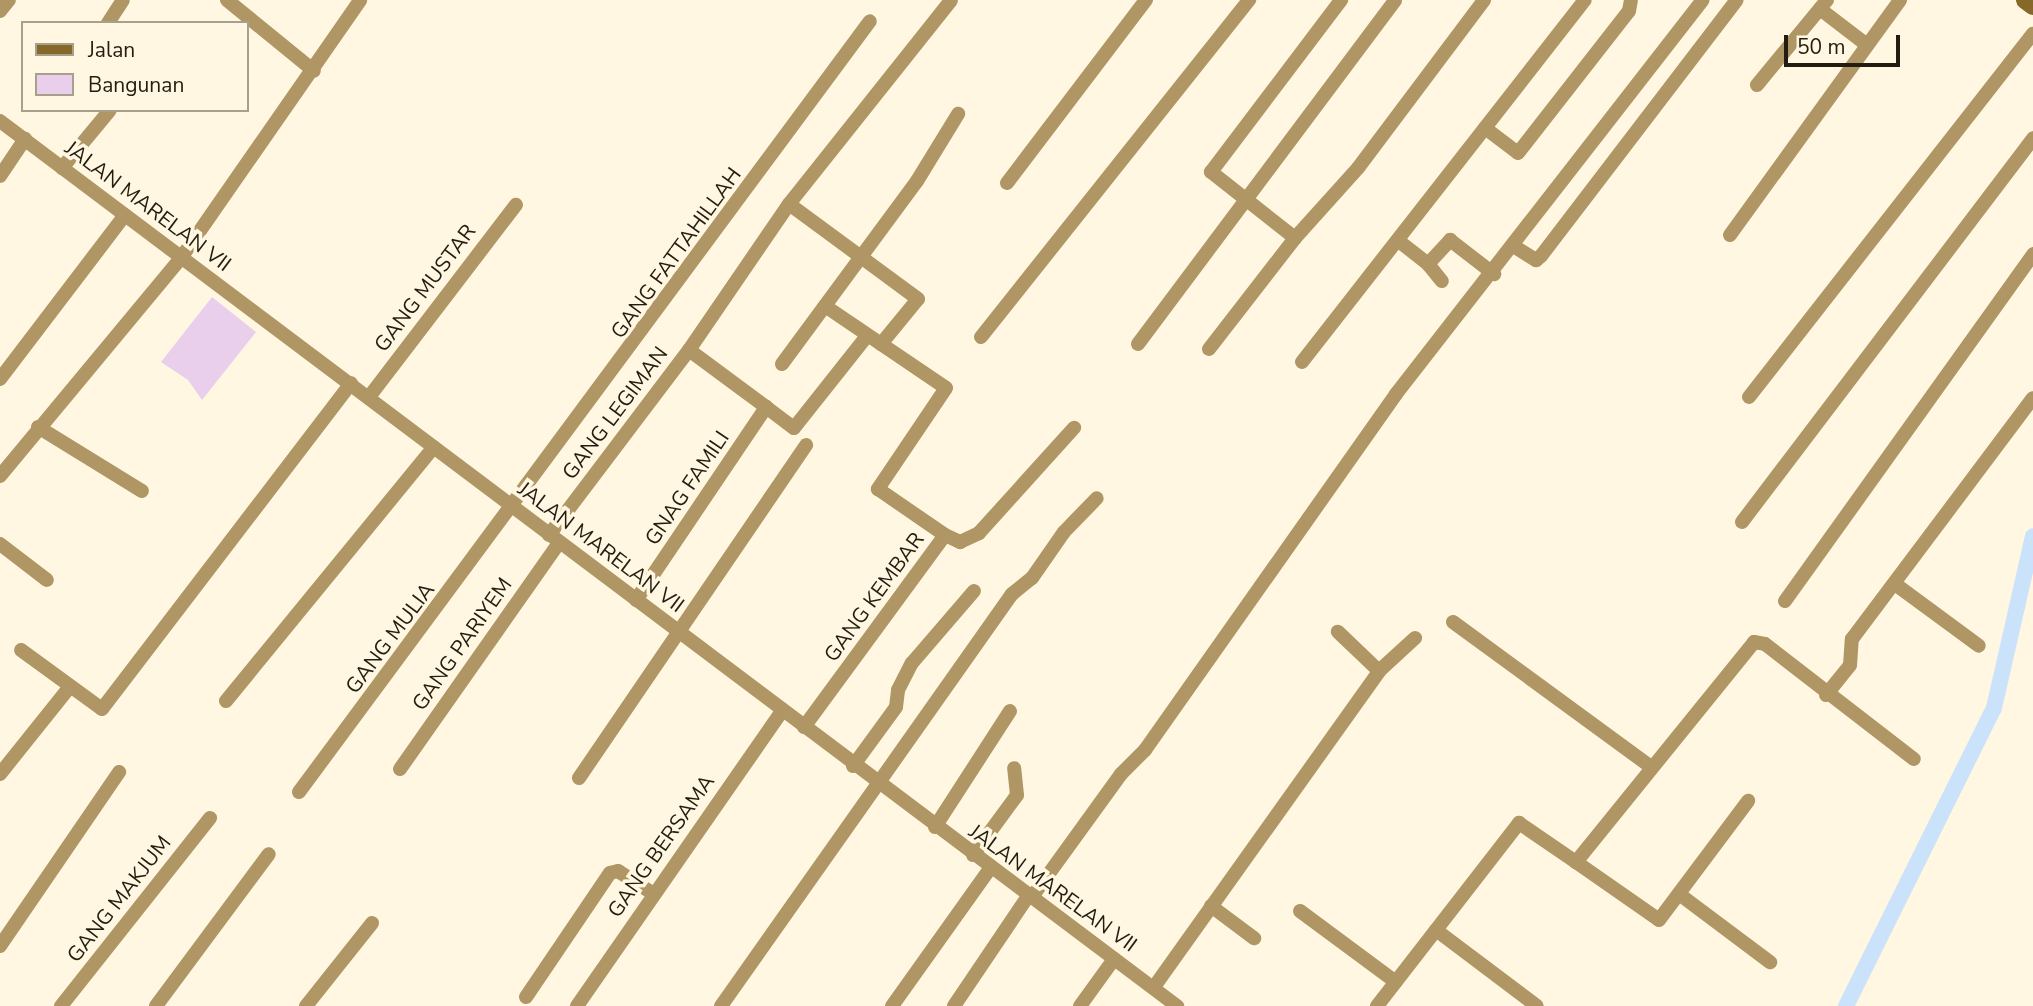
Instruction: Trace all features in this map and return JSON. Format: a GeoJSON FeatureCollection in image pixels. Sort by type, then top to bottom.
{"type":"FeatureCollection","features":[{"type":"Feature","properties":{"kind":"street"},"geometry":{"type":"LineString","coordinates":[[0,11],[9,0]]}},
{"type":"Feature","properties":{"kind":"street"},"geometry":{"type":"LineString","coordinates":[[109,21],[123,0]]}},
{"type":"Feature","properties":{"kind":"street"},"geometry":{"type":"LineString","coordinates":[[227,0],[314,71]]}},
{"type":"Feature","properties":{"kind":"street"},"geometry":{"type":"LineString","coordinates":[[0,476],[181,258],[314,71],[360,0]]}},
{"type":"Feature","properties":{"kind":"street","name":"GANG LEGIMAN"},"geometry":{"type":"LineString","coordinates":[[554,539],[789,204],[951,0]]}},
{"type":"Feature","properties":{"kind":"street"},"geometry":{"type":"LineString","coordinates":[[1007,183],[1146,0]]}},
{"type":"Feature","properties":{"kind":"street"},"geometry":{"type":"LineString","coordinates":[[981,337],[1249,0]]}},
{"type":"Feature","properties":{"kind":"street"},"geometry":{"type":"LineString","coordinates":[[1294,237],[1211,172],[1341,0]]}},
{"type":"Feature","properties":{"kind":"street"},"geometry":{"type":"LineString","coordinates":[[1138,344],[1395,0]]}},
{"type":"Feature","properties":{"kind":"street"},"geometry":{"type":"LineString","coordinates":[[1209,349],[1294,237],[1358,167],[1484,0]]}},
{"type":"Feature","properties":{"kind":"street"},"geometry":{"type":"LineString","coordinates":[[1302,362],[1400,242],[1585,0]]}},
{"type":"Feature","properties":{"kind":"street"},"geometry":{"type":"LineString","coordinates":[[1485,128],[1518,153],[1629,10],[1631,0]]}},
{"type":"Feature","properties":{"kind":"street"},"geometry":{"type":"LineString","coordinates":[[954,1006],[1030,896],[1121,774],[1145,751],[1396,394],[1494,274],[1703,0]]}},
{"type":"Feature","properties":{"kind":"street"},"geometry":{"type":"LineString","coordinates":[[1515,247],[1536,260],[1541,256],[1737,0]]}},
{"type":"Feature","properties":{"kind":"street"},"geometry":{"type":"LineString","coordinates":[[1730,235],[1900,0]]}},
{"type":"Feature","properties":{"kind":"street"},"geometry":{"type":"LineString","coordinates":[[2025,0],[2033,6]]}},
{"type":"Feature","properties":{"kind":"street"},"geometry":{"type":"LineString","coordinates":[[1757,85],[1823,5],[1867,45]]}},
{"type":"Feature","properties":{"kind":"street","name":"GANG FATTAHILLAH"},"geometry":{"type":"LineString","coordinates":[[514,509],[870,22]]}},
{"type":"Feature","properties":{"kind":"street"},"geometry":{"type":"LineString","coordinates":[[1749,397],[2033,34]]}},
{"type":"Feature","properties":{"kind":"street"},"geometry":{"type":"LineString","coordinates":[[62,168],[108,112]]}},
{"type":"Feature","properties":{"kind":"street"},"geometry":{"type":"LineString","coordinates":[[782,364],[863,256],[958,114]]}},
{"type":"Feature","properties":{"kind":"street","name":"JALAN MARELAN VII"},"geometry":{"type":"LineString","coordinates":[[0,121],[351,383],[874,782],[1177,1006]]}},
{"type":"Feature","properties":{"kind":"street"},"geometry":{"type":"LineString","coordinates":[[1742,522],[2033,138]]}},
{"type":"Feature","properties":{"kind":"street"},"geometry":{"type":"LineString","coordinates":[[0,176],[25,139]]}},
{"type":"Feature","properties":{"kind":"street"},"geometry":{"type":"LineString","coordinates":[[789,204],[918,299],[881,344]]}},
{"type":"Feature","properties":{"kind":"street","name":"GANG MUSTAR"},"geometry":{"type":"LineString","coordinates":[[369,397],[516,205]]}},
{"type":"Feature","properties":{"kind":"street"},"geometry":{"type":"LineString","coordinates":[[0,379],[124,215]]}},
{"type":"Feature","properties":{"kind":"street"},"geometry":{"type":"LineString","coordinates":[[1428,264],[1450,240],[1494,274]]}},
{"type":"Feature","properties":{"kind":"street"},"geometry":{"type":"LineString","coordinates":[[1400,242],[1428,264],[1442,281]]}},
{"type":"Feature","properties":{"kind":"street"},"geometry":{"type":"LineString","coordinates":[[1785,601],[2033,254]]}},
{"type":"Feature","properties":{"kind":"street"},"geometry":{"type":"LineString","coordinates":[[825,306],[866,337],[881,344],[947,390],[878,489],[945,535]]}},
{"type":"Feature","properties":{"kind":"street"},"geometry":{"type":"LineString","coordinates":[[689,350],[794,428],[866,337]]}},
{"type":"Feature","properties":{"kind":"street"},"geometry":{"type":"LineString","coordinates":[[20,650],[96,709],[104,707],[351,383]]}},
{"type":"Feature","properties":{"kind":"street"},"geometry":{"type":"LineString","coordinates":[[1826,695],[1850,665],[1852,639],[2033,398]]}},
{"type":"Feature","properties":{"kind":"street","name":"GNAG FAMILI"},"geometry":{"type":"LineString","coordinates":[[636,600],[766,407]]}},
{"type":"Feature","properties":{"kind":"street"},"geometry":{"type":"LineString","coordinates":[[38,427],[142,491]]}},
{"type":"Feature","properties":{"kind":"street","name":"GANG KEMBAR"},"geometry":{"type":"LineString","coordinates":[[804,727],[945,535],[960,542],[979,533],[1074,428]]}},
{"type":"Feature","properties":{"kind":"street"},"geometry":{"type":"LineString","coordinates":[[579,778],[806,445]]}},
{"type":"Feature","properties":{"kind":"street"},"geometry":{"type":"LineString","coordinates":[[226,701],[434,447]]}},
{"type":"Feature","properties":{"kind":"street"},"geometry":{"type":"LineString","coordinates":[[720,1006],[874,782],[1012,594],[1032,578],[1064,532],[1097,498]]}},
{"type":"Feature","properties":{"kind":"street","name":"GANG MULIA"},"geometry":{"type":"LineString","coordinates":[[299,792],[514,509]]}},
{"type":"Feature","properties":{"kind":"street","name":"GANG PARIYEM"},"geometry":{"type":"LineString","coordinates":[[400,769],[554,539]]}},
{"type":"Feature","properties":{"kind":"street"},"geometry":{"type":"LineString","coordinates":[[0,544],[47,580]]}},
{"type":"Feature","properties":{"kind":"street"},"geometry":{"type":"LineString","coordinates":[[1895,584],[1979,646]]}},
{"type":"Feature","properties":{"kind":"street"},"geometry":{"type":"LineString","coordinates":[[853,766],[896,707],[898,690],[912,663],[974,592]]}},
{"type":"Feature","properties":{"kind":"street"},"geometry":{"type":"LineString","coordinates":[[1453,622],[1650,766]]}},
{"type":"Feature","properties":{"kind":"street"},"geometry":{"type":"LineString","coordinates":[[1338,632],[1380,671]]}},
{"type":"Feature","properties":{"kind":"street"},"geometry":{"type":"LineString","coordinates":[[1153,987],[1380,671],[1415,638]]}},
{"type":"Feature","properties":{"kind":"street"},"geometry":{"type":"LineString","coordinates":[[1576,862],[1650,766],[1754,642],[1765,644],[1826,695],[1914,759]]}},
{"type":"Feature","properties":{"kind":"street"},"geometry":{"type":"LineString","coordinates":[[2,768],[68,689]]}},
{"type":"Feature","properties":{"kind":"street","name":"GANG BERSAMA"},"geometry":{"type":"LineString","coordinates":[[577,1006],[652,893],[782,711]]}},
{"type":"Feature","properties":{"kind":"street"},"geometry":{"type":"LineString","coordinates":[[935,827],[1010,711]]}},
{"type":"Feature","properties":{"kind":"street"},"geometry":{"type":"LineString","coordinates":[[973,855],[1017,795],[1014,768]]}},
{"type":"Feature","properties":{"kind":"street"},"geometry":{"type":"LineString","coordinates":[[0,946],[119,772]]}},
{"type":"Feature","properties":{"kind":"street"},"geometry":{"type":"LineString","coordinates":[[1377,1006],[1519,822],[1659,920],[1748,801]]}},
{"type":"Feature","properties":{"kind":"street","name":"GANG MAKJUM"},"geometry":{"type":"LineString","coordinates":[[61,1006],[210,818]]}},
{"type":"Feature","properties":{"kind":"street"},"geometry":{"type":"LineString","coordinates":[[156,1006],[270,854]]}},
{"type":"Feature","properties":{"kind":"street"},"geometry":{"type":"LineString","coordinates":[[892,1006],[991,867]]}},
{"type":"Feature","properties":{"kind":"street"},"geometry":{"type":"LineString","coordinates":[[526,997],[610,873],[618,871],[652,893]]}},
{"type":"Feature","properties":{"kind":"street"},"geometry":{"type":"LineString","coordinates":[[1679,894],[1770,962]]}},
{"type":"Feature","properties":{"kind":"street"},"geometry":{"type":"LineString","coordinates":[[1211,906],[1254,938]]}},
{"type":"Feature","properties":{"kind":"street"},"geometry":{"type":"LineString","coordinates":[[1300,911],[1396,982]]}},
{"type":"Feature","properties":{"kind":"street"},"geometry":{"type":"LineString","coordinates":[[306,1006],[372,923]]}},
{"type":"Feature","properties":{"kind":"street"},"geometry":{"type":"LineString","coordinates":[[1436,930],[1532,1005]]}},
{"type":"Feature","properties":{"kind":"street"},"geometry":{"type":"LineString","coordinates":[[1080,1006],[1114,959]]}},
{"type":"Feature","properties":{"kind":"building"},"geometry":{"type":"Polygon","coordinates":[[[212,297],[256,332],[202,400],[188,380],[161,362],[212,297]]]}},
{"type":"Feature","properties":{"kind":"waterway"},"geometry":{"type":"LineString","coordinates":[[1846,1006],[1994,708],[2033,536]]}}]}
